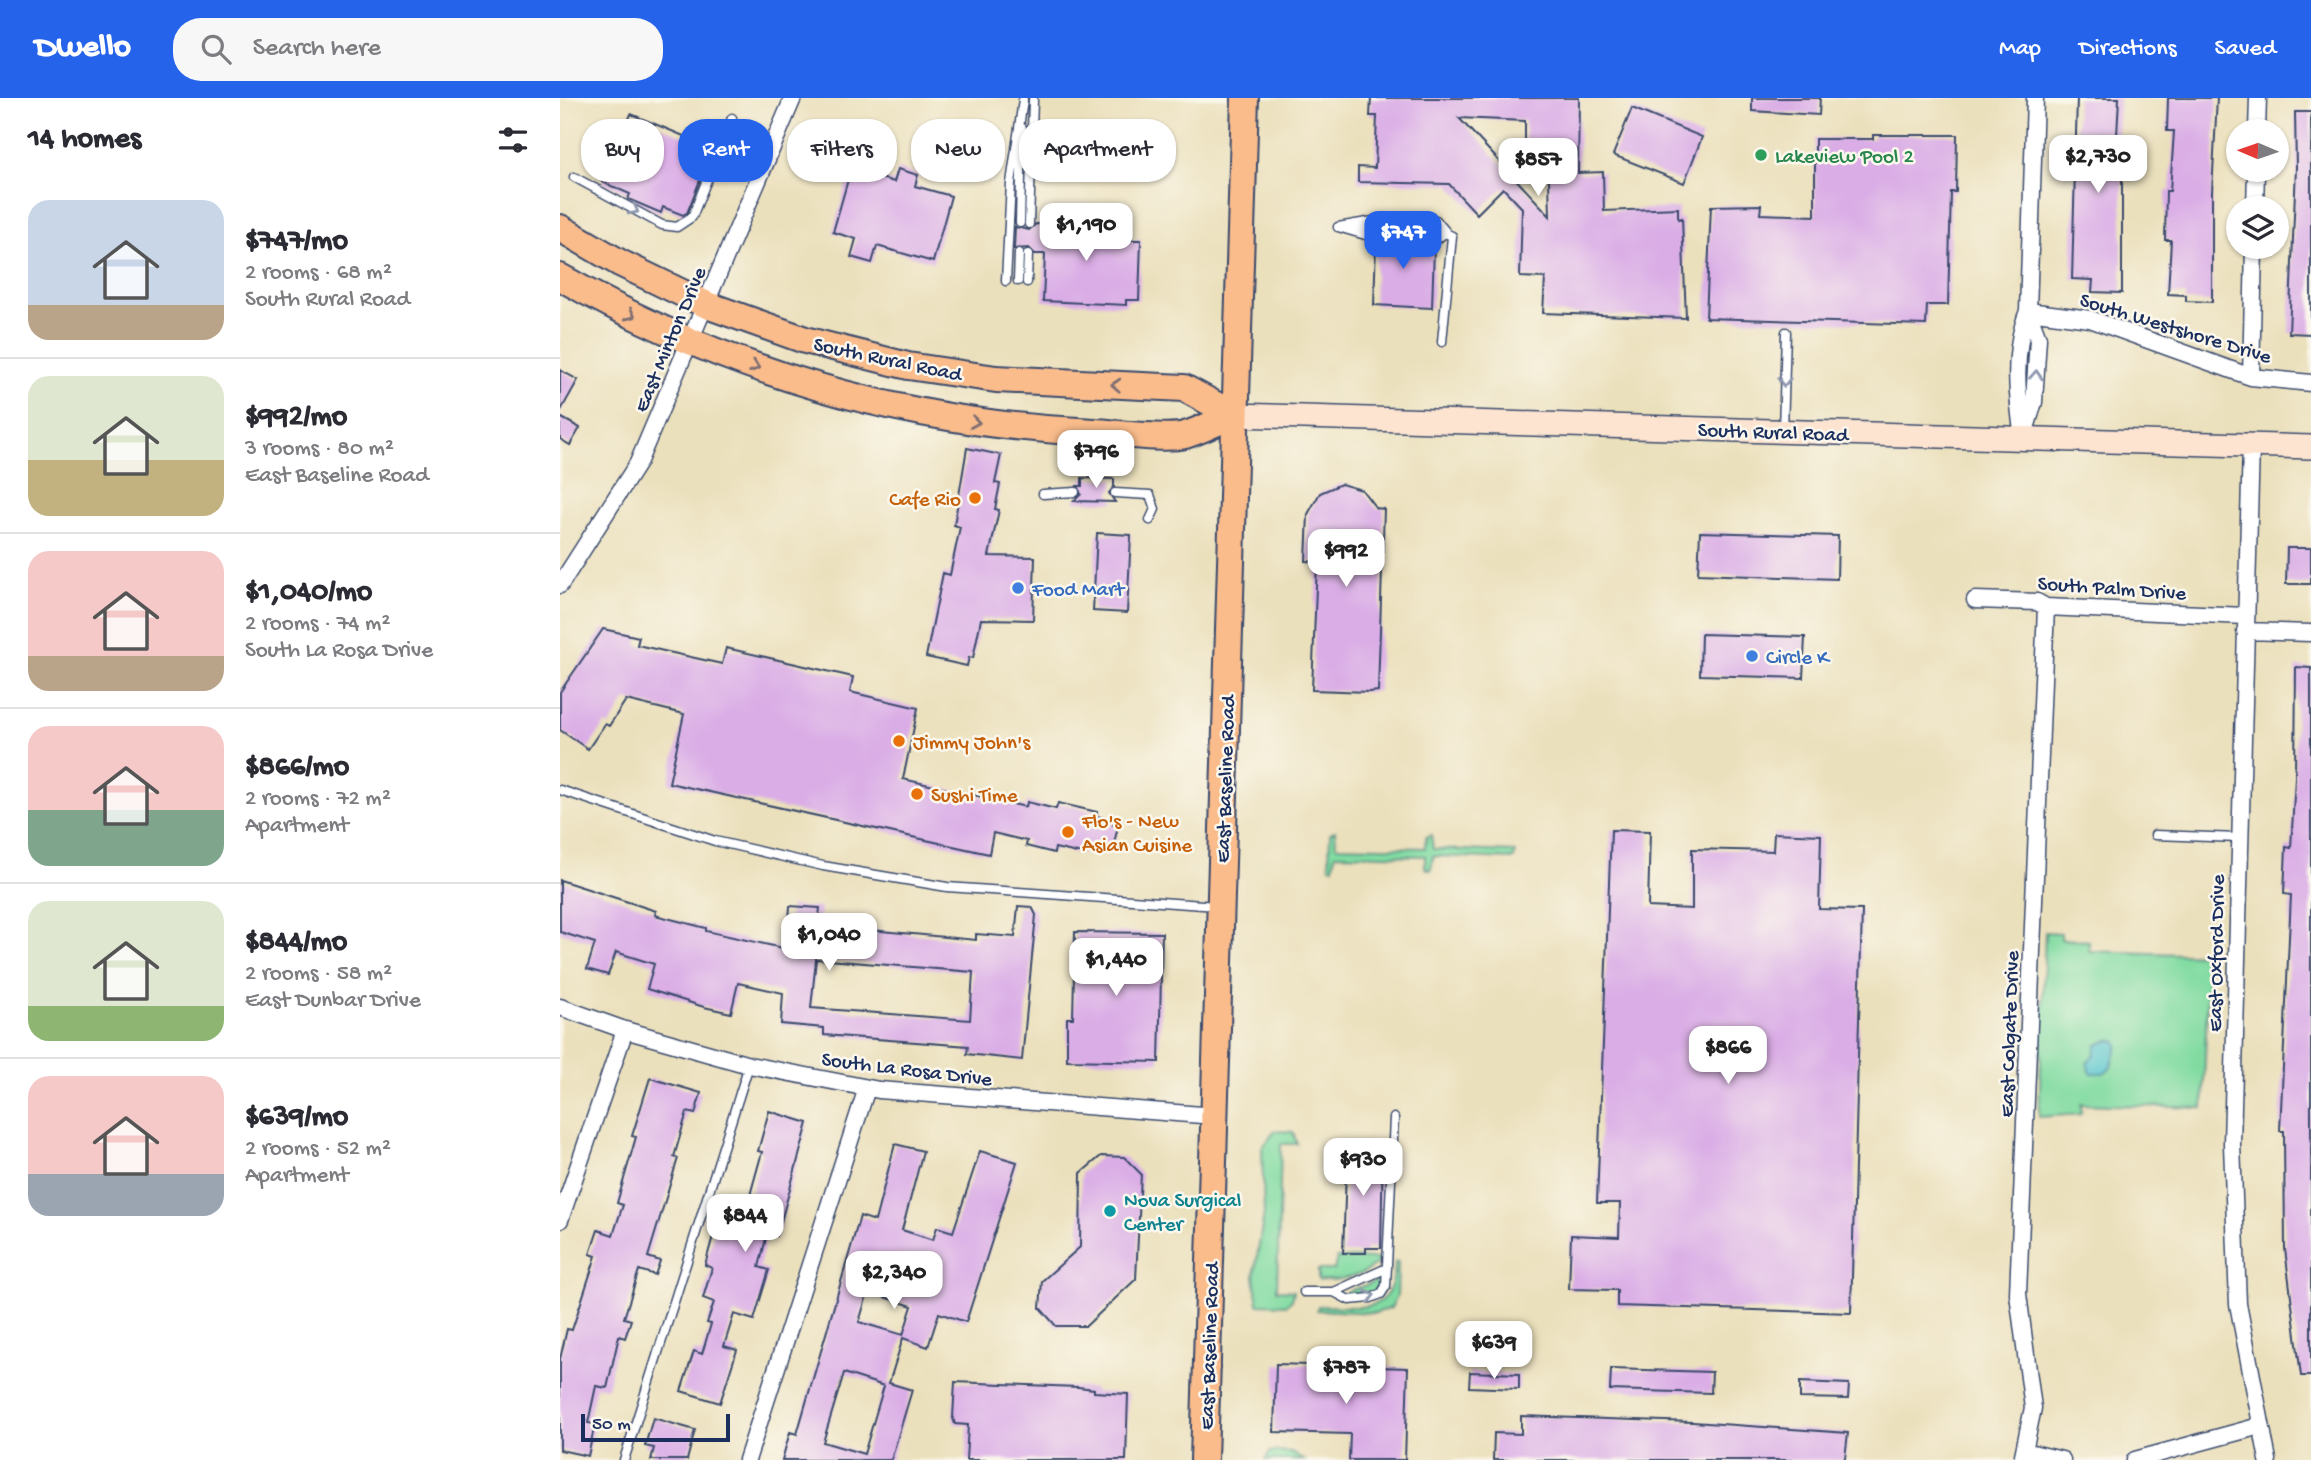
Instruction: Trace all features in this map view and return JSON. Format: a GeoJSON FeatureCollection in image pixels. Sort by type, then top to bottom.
{"type":"FeatureCollection","features":[{"type":"Feature","properties":{"kind":"main road","name":"East Baseline Road"},"geometry":{"type":"LineString","coordinates":[[1204,1460],[1245,98]]}},
{"type":"Feature","properties":{"kind":"main road","name":"South Rural Road"},"geometry":{"type":"LineString","coordinates":[[560,228],[620,262],[707,305],[805,340],[908,366],[996,379],[1184,388],[1234,415]]}},
{"type":"Feature","properties":{"kind":"main road","name":"South Rural Road"},"geometry":{"type":"LineString","coordinates":[[560,277],[610,305],[759,369],[860,400],[1004,427],[1183,436],[1234,415],[2311,447]]}},
{"type":"Feature","properties":{"kind":"street","name":"East Minton Drive"},"geometry":{"type":"LineString","coordinates":[[560,585],[638,463],[692,342],[793,98]]}},
{"type":"Feature","properties":{"kind":"street"},"geometry":{"type":"LineString","coordinates":[[2023,438],[2017,389],[2019,334],[2028,312],[2035,98]]}},
{"type":"Feature","properties":{"kind":"street"},"geometry":{"type":"LineString","coordinates":[[2257,119],[2258,98]]}},
{"type":"Feature","properties":{"kind":"street"},"geometry":{"type":"LineString","coordinates":[[2251,377],[2254,259]]}},
{"type":"Feature","properties":{"kind":"street","name":"South Westshore Drive"},"geometry":{"type":"LineString","coordinates":[[2028,312],[2090,319],[2251,377],[2311,383]]}},
{"type":"Feature","properties":{"kind":"street","name":"East Oxford Drive"},"geometry":{"type":"LineString","coordinates":[[2251,445],[2232,1144],[2238,1304],[2268,1460]]}},
{"type":"Feature","properties":{"kind":"street","name":"South Palm Drive"},"geometry":{"type":"LineString","coordinates":[[1975,600],[2037,602],[2046,607],[2245,624],[2311,633]]}},
{"type":"Feature","properties":{"kind":"street","name":"East Colgate Drive"},"geometry":{"type":"LineString","coordinates":[[2023,1455],[2033,1408],[2018,1294],[2046,607]]}},
{"type":"Feature","properties":{"kind":"street","name":"South La Rosa Drive"},"geometry":{"type":"LineString","coordinates":[[560,1007],[625,1030],[749,1065],[867,1088],[1215,1116]]}},
{"type":"Feature","properties":{"kind":"street"},"geometry":{"type":"LineString","coordinates":[[560,1220],[625,1030]]}},
{"type":"Feature","properties":{"kind":"street"},"geometry":{"type":"LineString","coordinates":[[747,1460],[867,1088]]}},
{"type":"Feature","properties":{"kind":"street"},"geometry":{"type":"LineString","coordinates":[[2135,1460],[2260,1426]]}},
{"type":"Feature","properties":{"kind":"street"},"geometry":{"type":"LineString","coordinates":[[2023,1455],[2062,1460]]}},
{"type":"Feature","properties":{"kind":"lane"},"geometry":{"type":"LineString","coordinates":[[1006,281],[1011,183],[1023,100],[1025,223],[1033,100]]}},
{"type":"Feature","properties":{"kind":"lane"},"geometry":{"type":"LineString","coordinates":[[574,177],[662,225],[677,227],[692,217],[732,118]]}},
{"type":"Feature","properties":{"kind":"lane"},"geometry":{"type":"LineString","coordinates":[[1379,224],[1338,227],[1379,239]]}},
{"type":"Feature","properties":{"kind":"lane"},"geometry":{"type":"LineString","coordinates":[[1406,224],[1446,232],[1452,236],[1454,243],[1441,342]]}},
{"type":"Feature","properties":{"kind":"lane"},"geometry":{"type":"LineString","coordinates":[[1406,239],[1436,240],[1446,232]]}},
{"type":"Feature","properties":{"kind":"lane"},"geometry":{"type":"LineString","coordinates":[[1023,282],[1024,253]]}},
{"type":"Feature","properties":{"kind":"lane"},"geometry":{"type":"LineString","coordinates":[[1783,431],[1786,332]]}},
{"type":"Feature","properties":{"kind":"lane"},"geometry":{"type":"LineString","coordinates":[[1043,494],[1074,492]]}},
{"type":"Feature","properties":{"kind":"lane"},"geometry":{"type":"LineString","coordinates":[[1115,493],[1150,495],[1154,509],[1150,520]]}},
{"type":"Feature","properties":{"kind":"lane"},"geometry":{"type":"LineString","coordinates":[[560,790],[715,841],[823,866],[947,887],[1220,907]]}},
{"type":"Feature","properties":{"kind":"lane"},"geometry":{"type":"LineString","coordinates":[[2155,835],[2239,838]]}},
{"type":"Feature","properties":{"kind":"lane"},"geometry":{"type":"LineString","coordinates":[[624,1460],[749,1065]]}},
{"type":"Feature","properties":{"kind":"lane"},"geometry":{"type":"LineString","coordinates":[[1334,1292],[1349,1300],[1381,1294],[1386,1286],[1394,1118]]}},
{"type":"Feature","properties":{"kind":"lane"},"geometry":{"type":"LineString","coordinates":[[1304,1292],[1334,1292],[1387,1268]]}},
{"type":"Feature","properties":{"kind":"green space"},"geometry":{"type":"Polygon","coordinates":[[[1335,831],[1336,846],[1425,848],[1426,837],[1431,835],[1433,849],[1515,852],[1514,859],[1433,856],[1431,870],[1425,868],[1425,856],[1335,854],[1333,867],[1329,866],[1330,833],[1335,831]]]}},
{"type":"Feature","properties":{"kind":"green space"},"geometry":{"type":"Polygon","coordinates":[[[2045,932],[2061,933],[2061,939],[2089,941],[2089,951],[2209,955],[2203,1108],[2081,1104],[2081,1114],[2039,1117],[2045,932]]]}},
{"type":"Feature","properties":{"kind":"green space"},"geometry":{"type":"Polygon","coordinates":[[[1275,1131],[1293,1132],[1297,1144],[1281,1144],[1277,1290],[1294,1291],[1292,1300],[1286,1305],[1258,1304],[1254,1276],[1264,1214],[1262,1148],[1275,1131]]]}},
{"type":"Feature","properties":{"kind":"green space"},"geometry":{"type":"Polygon","coordinates":[[[1337,1258],[1380,1259],[1361,1274],[1343,1279],[1318,1280],[1318,1270],[1334,1270],[1337,1258]]]}},
{"type":"Feature","properties":{"kind":"green space"},"geometry":{"type":"Polygon","coordinates":[[[1395,1262],[1398,1262],[1397,1296],[1391,1308],[1375,1313],[1317,1310],[1318,1306],[1361,1307],[1381,1301],[1393,1280],[1395,1262]]]}},
{"type":"Feature","properties":{"kind":"green space"},"geometry":{"type":"Polygon","coordinates":[[[1383,1279],[1373,1293],[1346,1294],[1346,1292],[1383,1279]]]}},
{"type":"Feature","properties":{"kind":"green space"},"geometry":{"type":"Polygon","coordinates":[[[1270,1452],[1291,1452],[1304,1460],[1265,1460],[1270,1452]]]}},
{"type":"Feature","properties":{"kind":"water"},"geometry":{"type":"Polygon","coordinates":[[[2109,1040],[2116,1041],[2118,1046],[2110,1069],[2103,1073],[2091,1073],[2087,1062],[2094,1055],[2097,1045],[2109,1040]]]}},
{"type":"Feature","properties":{"kind":"building"},"geometry":{"type":"Polygon","coordinates":[[[1371,98],[1579,98],[1578,173],[1603,172],[1604,211],[1678,208],[1678,219],[1682,218],[1686,318],[1543,313],[1545,278],[1520,277],[1522,208],[1503,188],[1477,214],[1449,184],[1358,182],[1358,167],[1375,168],[1377,116],[1370,116],[1371,98]],[[1459,118],[1550,216],[1548,145],[1525,145],[1525,121],[1459,118]]]}},
{"type":"Feature","properties":{"kind":"building"},"geometry":{"type":"Polygon","coordinates":[[[1752,98],[1820,98],[1819,115],[1752,111],[1752,98]]]}},
{"type":"Feature","properties":{"kind":"building"},"geometry":{"type":"Polygon","coordinates":[[[2077,98],[2119,98],[2117,136],[2126,136],[2122,178],[2122,293],[2092,292],[2093,280],[2072,279],[2077,98]]]}},
{"type":"Feature","properties":{"kind":"building"},"geometry":{"type":"Polygon","coordinates":[[[2168,98],[2217,98],[2212,192],[2212,302],[2186,301],[2186,295],[2168,294],[2171,240],[2165,240],[2166,191],[2170,191],[2174,131],[2167,131],[2168,98]]]}},
{"type":"Feature","properties":{"kind":"building"},"geometry":{"type":"Polygon","coordinates":[[[1632,108],[1702,137],[1684,183],[1613,155],[1632,108]]]}},
{"type":"Feature","properties":{"kind":"building"},"geometry":{"type":"Polygon","coordinates":[[[2295,112],[2311,112],[2311,334],[2289,333],[2296,168],[2295,112]]]}},
{"type":"Feature","properties":{"kind":"building"},"geometry":{"type":"Polygon","coordinates":[[[631,114],[643,119],[629,119],[631,114]]]}},
{"type":"Feature","properties":{"kind":"building"},"geometry":{"type":"Polygon","coordinates":[[[664,128],[678,134],[678,182],[699,182],[687,213],[683,215],[663,207],[661,213],[628,199],[630,194],[602,182],[664,182],[664,128]]]}},
{"type":"Feature","properties":{"kind":"building"},"geometry":{"type":"Polygon","coordinates":[[[1873,135],[1957,135],[1956,192],[1951,192],[1948,305],[1927,305],[1926,325],[1706,318],[1711,206],[1761,205],[1760,214],[1815,216],[1815,139],[1873,139],[1873,135]]]}},
{"type":"Feature","properties":{"kind":"building"},"geometry":{"type":"Polygon","coordinates":[[[898,169],[911,173],[911,182],[916,182],[915,186],[951,196],[933,262],[877,246],[872,263],[851,257],[856,239],[833,232],[847,182],[897,182],[898,169]]]}},
{"type":"Feature","properties":{"kind":"building"},"geometry":{"type":"Polygon","coordinates":[[[1385,218],[1400,218],[1403,233],[1400,239],[1403,245],[1434,248],[1432,308],[1374,305],[1376,245],[1385,241],[1382,234],[1385,218]]]}},
{"type":"Feature","properties":{"kind":"building"},"geometry":{"type":"Polygon","coordinates":[[[1036,224],[1128,227],[1128,240],[1141,240],[1139,300],[1126,300],[1126,305],[1043,301],[1045,254],[1035,254],[1029,248],[1014,249],[1015,227],[1029,230],[1036,224]]]}},
{"type":"Feature","properties":{"kind":"building"},"geometry":{"type":"Polygon","coordinates":[[[560,370],[578,380],[560,412],[560,370]]]}},
{"type":"Feature","properties":{"kind":"building"},"geometry":{"type":"Polygon","coordinates":[[[560,417],[580,428],[570,445],[560,439],[560,417]]]}},
{"type":"Feature","properties":{"kind":"building"},"geometry":{"type":"Polygon","coordinates":[[[967,448],[1001,455],[995,483],[1000,484],[995,509],[999,510],[989,556],[1035,557],[1033,620],[981,619],[973,658],[969,657],[967,666],[926,657],[943,573],[950,575],[960,527],[954,525],[967,448]]]}},
{"type":"Feature","properties":{"kind":"building"},"geometry":{"type":"Polygon","coordinates":[[[1082,478],[1114,479],[1114,487],[1109,493],[1115,502],[1074,501],[1081,494],[1077,486],[1082,486],[1082,478]]]}},
{"type":"Feature","properties":{"kind":"building"},"geometry":{"type":"Polygon","coordinates":[[[1341,484],[1362,490],[1376,508],[1384,509],[1378,691],[1312,690],[1317,562],[1306,561],[1308,514],[1320,493],[1341,484]]]}},
{"type":"Feature","properties":{"kind":"building"},"geometry":{"type":"Polygon","coordinates":[[[1700,532],[1838,536],[1837,579],[1698,574],[1700,532]]]}},
{"type":"Feature","properties":{"kind":"building"},"geometry":{"type":"Polygon","coordinates":[[[1097,533],[1131,535],[1127,613],[1093,611],[1097,533]]]}},
{"type":"Feature","properties":{"kind":"building"},"geometry":{"type":"Polygon","coordinates":[[[2287,548],[2311,548],[2311,584],[2286,584],[2287,548]]]}},
{"type":"Feature","properties":{"kind":"building"},"geometry":{"type":"Polygon","coordinates":[[[603,629],[639,637],[637,645],[722,664],[726,648],[853,677],[850,692],[918,708],[903,779],[1026,807],[1027,802],[1056,809],[1058,803],[1097,812],[1096,816],[1115,820],[1113,825],[1118,826],[1113,848],[1108,847],[1107,852],[1087,850],[1087,853],[1077,853],[1055,848],[1054,853],[1026,846],[1027,841],[993,833],[989,854],[669,783],[684,714],[626,700],[609,726],[605,724],[588,749],[560,730],[560,692],[603,629]]]}},
{"type":"Feature","properties":{"kind":"building","name":"Circle K"},"geometry":{"type":"Polygon","coordinates":[[[1701,634],[1805,637],[1803,678],[1700,675],[1701,634]]]}},
{"type":"Feature","properties":{"kind":"building"},"geometry":{"type":"Polygon","coordinates":[[[2296,667],[2311,668],[2311,1376],[2301,1376],[2285,1249],[2284,1131],[2280,1131],[2291,895],[2284,894],[2286,847],[2291,848],[2295,777],[2296,667]]]}},
{"type":"Feature","properties":{"kind":"building"},"geometry":{"type":"Polygon","coordinates":[[[1611,830],[1650,831],[1648,907],[1692,909],[1692,849],[1773,851],[1774,833],[1821,835],[1819,909],[1862,910],[1851,1313],[1617,1306],[1617,1290],[1569,1289],[1571,1235],[1619,1237],[1620,1203],[1597,1203],[1611,830]]]}},
{"type":"Feature","properties":{"kind":"building"},"geometry":{"type":"Polygon","coordinates":[[[560,880],[656,911],[655,915],[706,928],[706,931],[787,949],[790,906],[820,908],[818,925],[976,940],[976,934],[1015,937],[1018,906],[1032,907],[1036,915],[1022,1060],[967,1054],[968,1046],[824,1035],[824,1028],[781,1024],[783,993],[738,983],[731,1013],[704,1007],[647,989],[654,964],[616,952],[608,975],[587,969],[595,943],[560,932],[560,880]],[[816,959],[811,1008],[970,1020],[973,972],[816,959]]]}},
{"type":"Feature","properties":{"kind":"building"},"geometry":{"type":"Polygon","coordinates":[[[1075,932],[1162,933],[1159,1062],[1067,1060],[1067,1018],[1073,1018],[1075,932]]]}},
{"type":"Feature","properties":{"kind":"building"},"geometry":{"type":"Polygon","coordinates":[[[650,1078],[701,1093],[695,1114],[687,1112],[674,1157],[678,1158],[648,1257],[660,1261],[655,1275],[639,1270],[624,1318],[631,1320],[625,1338],[619,1336],[607,1388],[596,1386],[588,1423],[595,1424],[588,1456],[560,1450],[560,1359],[567,1329],[572,1330],[596,1256],[590,1254],[598,1230],[613,1235],[623,1205],[617,1203],[636,1137],[632,1136],[650,1078]]]}},
{"type":"Feature","properties":{"kind":"building"},"geometry":{"type":"Polygon","coordinates":[[[769,1111],[808,1123],[777,1236],[767,1234],[759,1267],[769,1270],[754,1320],[734,1314],[724,1346],[737,1350],[720,1403],[681,1391],[694,1351],[702,1354],[711,1324],[707,1323],[714,1302],[703,1298],[712,1268],[705,1265],[719,1214],[738,1219],[741,1205],[747,1206],[762,1152],[758,1151],[769,1111]]]}},
{"type":"Feature","properties":{"kind":"building"},"geometry":{"type":"Polygon","coordinates":[[[1347,1143],[1383,1144],[1381,1248],[1366,1248],[1366,1253],[1343,1253],[1347,1143]]]}},
{"type":"Feature","properties":{"kind":"building"},"geometry":{"type":"Polygon","coordinates":[[[895,1144],[923,1151],[902,1230],[933,1240],[937,1227],[953,1232],[980,1151],[1017,1162],[966,1322],[939,1313],[928,1347],[903,1338],[889,1383],[912,1390],[891,1460],[782,1460],[790,1432],[797,1434],[860,1216],[875,1221],[895,1144]],[[868,1292],[859,1322],[903,1335],[912,1306],[868,1292]],[[844,1373],[823,1442],[864,1454],[884,1386],[844,1373]]]}},
{"type":"Feature","properties":{"kind":"building","name":"Nova Surgical Center"},"geometry":{"type":"Polygon","coordinates":[[[1101,1156],[1124,1157],[1141,1174],[1136,1279],[1086,1326],[1056,1326],[1040,1308],[1042,1281],[1080,1247],[1081,1173],[1101,1156]]]}},
{"type":"Feature","properties":{"kind":"building"},"geometry":{"type":"Polygon","coordinates":[[[1276,1364],[1408,1368],[1405,1460],[1349,1460],[1350,1434],[1274,1432],[1276,1364]]]}},
{"type":"Feature","properties":{"kind":"building"},"geometry":{"type":"Polygon","coordinates":[[[1611,1369],[1712,1372],[1711,1393],[1610,1390],[1611,1369]]]}},
{"type":"Feature","properties":{"kind":"building"},"geometry":{"type":"Polygon","coordinates":[[[1470,1372],[1519,1374],[1519,1389],[1469,1387],[1470,1372]]]}},
{"type":"Feature","properties":{"kind":"building"},"geometry":{"type":"Polygon","coordinates":[[[955,1382],[1078,1387],[1094,1389],[1094,1392],[1128,1394],[1126,1460],[966,1460],[968,1425],[955,1424],[953,1418],[955,1382]]]}},
{"type":"Feature","properties":{"kind":"building"},"geometry":{"type":"Polygon","coordinates":[[[1800,1382],[1849,1384],[1848,1399],[1800,1398],[1800,1382]]]}},
{"type":"Feature","properties":{"kind":"building"},"geometry":{"type":"Polygon","coordinates":[[[1521,1416],[1693,1422],[1848,1433],[1845,1458],[1842,1460],[1493,1460],[1494,1433],[1521,1434],[1521,1416]]]}},
{"type":"Feature","properties":{"kind":"building"},"geometry":{"type":"Polygon","coordinates":[[[653,1418],[695,1430],[687,1460],[651,1460],[654,1448],[645,1446],[653,1418]]]}},
{"type":"Feature","properties":{"kind":"place","name":"Lakeview Pool 2"},"geometry":{"type":"Point","coordinates":[1761,155]}},
{"type":"Feature","properties":{"kind":"place","name":"Cafe Rio"},"geometry":{"type":"Point","coordinates":[975,498]}},
{"type":"Feature","properties":{"kind":"place","name":"Food Mart"},"geometry":{"type":"Point","coordinates":[1018,588]}},
{"type":"Feature","properties":{"kind":"place","name":"Circle K"},"geometry":{"type":"Point","coordinates":[1752,656]}},
{"type":"Feature","properties":{"kind":"place","name":"Jimmy John's"},"geometry":{"type":"Point","coordinates":[899,741]}},
{"type":"Feature","properties":{"kind":"place","name":"Sushi Time"},"geometry":{"type":"Point","coordinates":[917,794]}},
{"type":"Feature","properties":{"kind":"place","name":"Flo's - New Asian Cuisine"},"geometry":{"type":"Point","coordinates":[1068,832]}},
{"type":"Feature","properties":{"kind":"place","name":"Nova Surgical Center"},"geometry":{"type":"Point","coordinates":[1110,1211]}}]}
